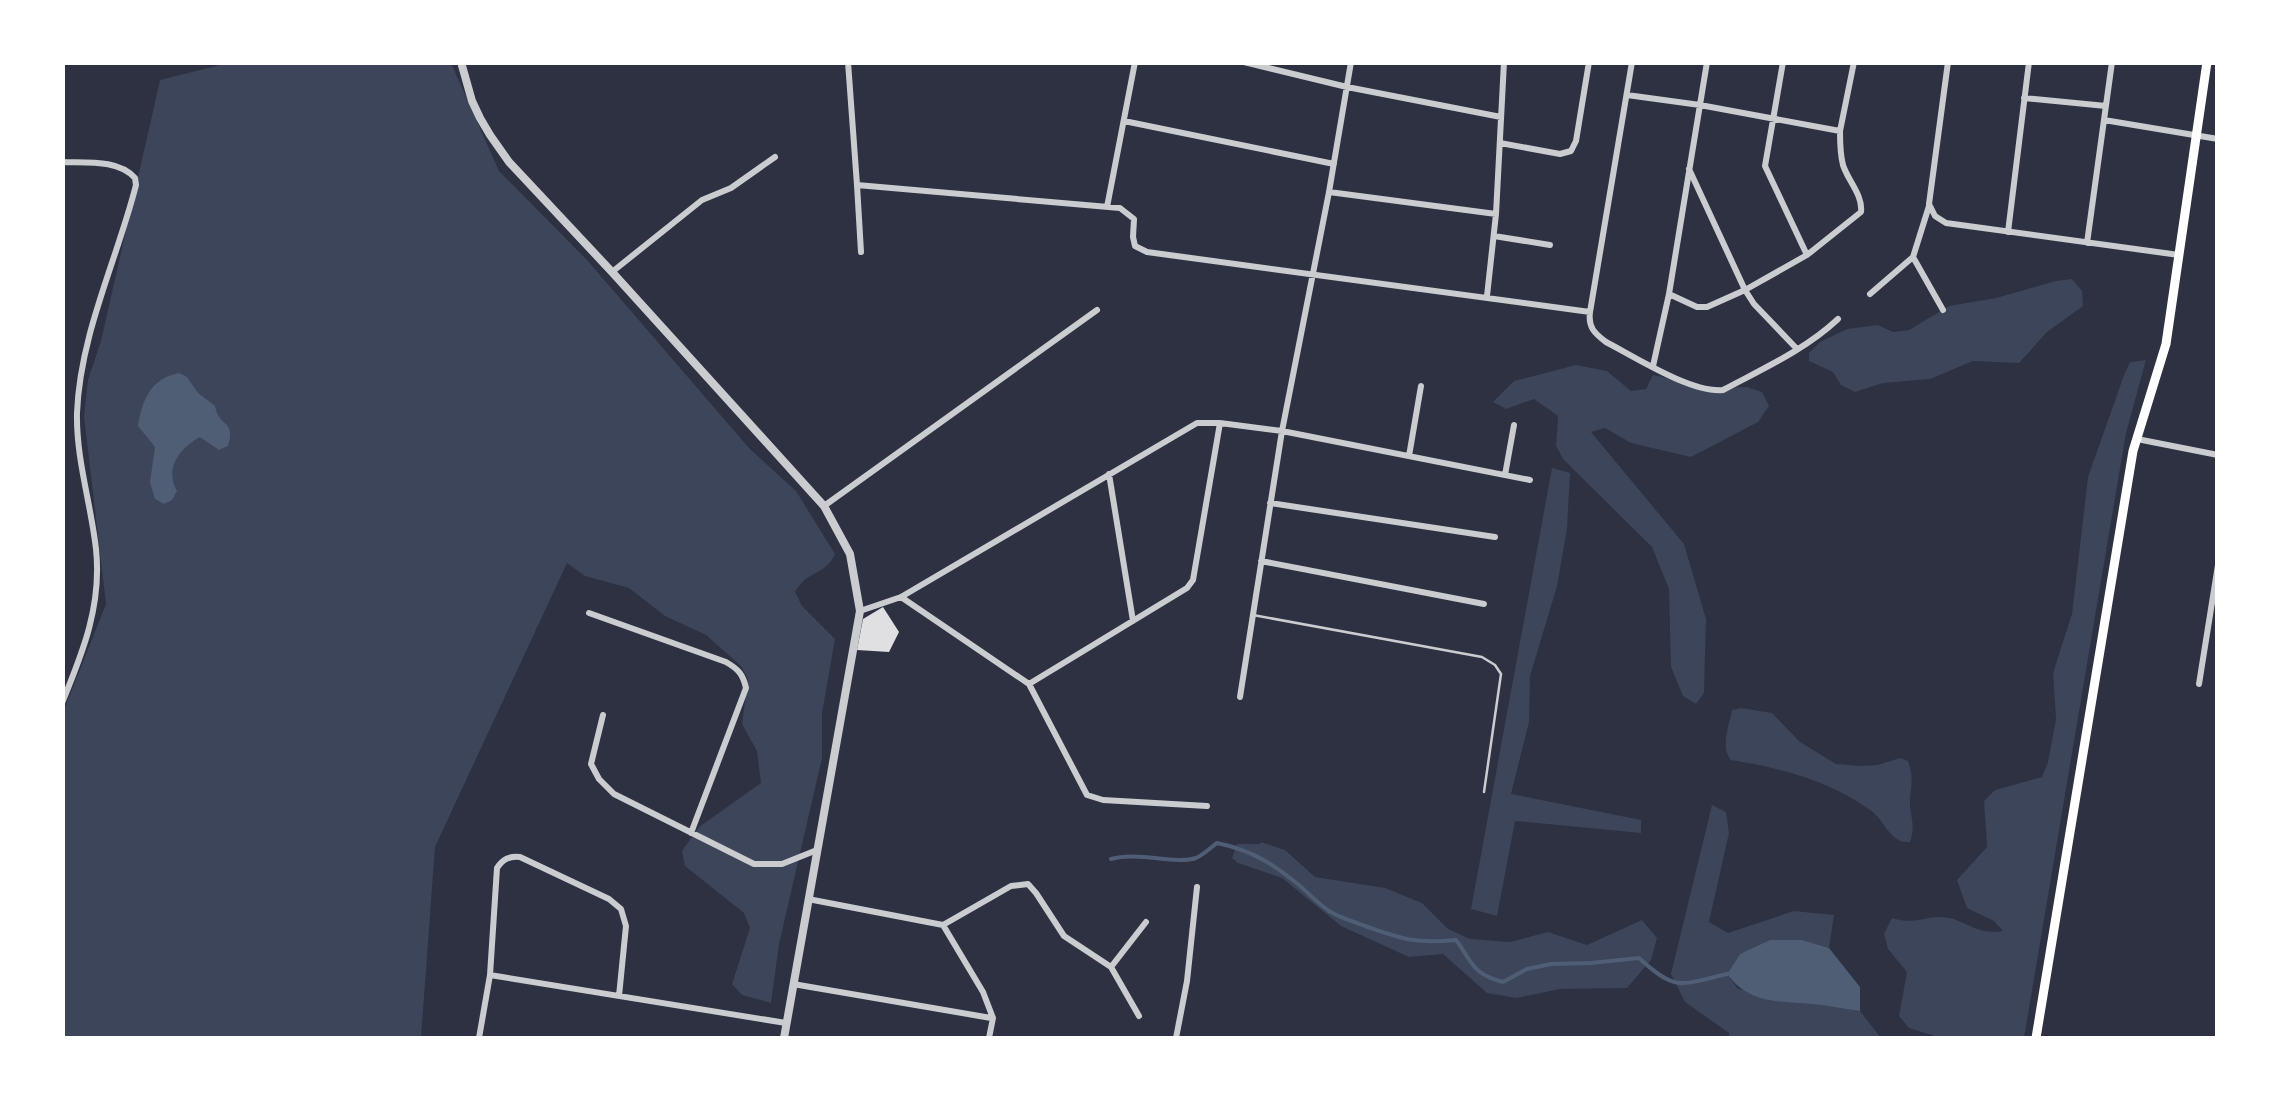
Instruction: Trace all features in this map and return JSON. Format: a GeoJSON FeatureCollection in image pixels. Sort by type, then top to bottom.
{"type":"FeatureCollection","features":[{"type":"Feature","properties":{"kind":"main road"},"geometry":{"type":"LineString","coordinates":[[2036,1038],[2136,438],[2166,344],[2207,62]]}},
{"type":"Feature","properties":{"kind":"street"},"geometry":{"type":"LineString","coordinates":[[461,62],[472,101],[509,162],[824,506],[850,554],[860,611],[784,1038]]}},
{"type":"Feature","properties":{"kind":"street"},"geometry":{"type":"LineString","coordinates":[[848,62],[861,252]]}},
{"type":"Feature","properties":{"kind":"street"},"geometry":{"type":"LineString","coordinates":[[1107,207],[1135,62]]}},
{"type":"Feature","properties":{"kind":"street"},"geometry":{"type":"LineString","coordinates":[[1244,62],[1501,117]]}},
{"type":"Feature","properties":{"kind":"street"},"geometry":{"type":"LineString","coordinates":[[1240,698],[1282,431],[1351,62]]}},
{"type":"Feature","properties":{"kind":"street"},"geometry":{"type":"LineString","coordinates":[[1487,296],[1496,214],[1504,62]]}},
{"type":"Feature","properties":{"kind":"street"},"geometry":{"type":"LineString","coordinates":[[1500,143],[1560,154],[1571,151],[1589,62]]}},
{"type":"Feature","properties":{"kind":"street"},"geometry":{"type":"LineString","coordinates":[[1632,62],[1590,312],[1595,334],[1703,389],[1723,390],[1814,339],[1838,319]]}},
{"type":"Feature","properties":{"kind":"street"},"geometry":{"type":"LineString","coordinates":[[1653,366],[1707,62]]}},
{"type":"Feature","properties":{"kind":"street"},"geometry":{"type":"LineString","coordinates":[[1783,62],[1765,166],[1807,255]]}},
{"type":"Feature","properties":{"kind":"street"},"geometry":{"type":"LineString","coordinates":[[1668,294],[1697,307],[1707,307],[1807,255],[1861,212],[1862,202],[1842,161],[1840,131],[1854,62]]}},
{"type":"Feature","properties":{"kind":"street"},"geometry":{"type":"LineString","coordinates":[[1870,294],[1913,257],[1929,204],[1948,62]]}},
{"type":"Feature","properties":{"kind":"street"},"geometry":{"type":"LineString","coordinates":[[2008,232],[2030,62]]}},
{"type":"Feature","properties":{"kind":"street"},"geometry":{"type":"LineString","coordinates":[[2088,243],[2112,62]]}},
{"type":"Feature","properties":{"kind":"street"},"geometry":{"type":"LineString","coordinates":[[1627,94],[1840,131]]}},
{"type":"Feature","properties":{"kind":"street"},"geometry":{"type":"LineString","coordinates":[[2024,98],[2106,106]]}},
{"type":"Feature","properties":{"kind":"street"},"geometry":{"type":"LineString","coordinates":[[2104,120],[2218,139]]}},
{"type":"Feature","properties":{"kind":"street"},"geometry":{"type":"LineString","coordinates":[[1124,121],[1334,164]]}},
{"type":"Feature","properties":{"kind":"street"},"geometry":{"type":"LineString","coordinates":[[612,272],[702,200],[731,188],[775,157]]}},
{"type":"Feature","properties":{"kind":"street"},"geometry":{"type":"LineString","coordinates":[[62,162],[126,169],[136,185],[106,276],[82,378],[77,413],[79,448],[98,586],[96,605],[62,703]]}},
{"type":"Feature","properties":{"kind":"street"},"geometry":{"type":"LineString","coordinates":[[1689,168],[1745,290],[1797,349]]}},
{"type":"Feature","properties":{"kind":"street"},"geometry":{"type":"LineString","coordinates":[[857,185],[1120,208],[1134,219],[1135,246],[1146,252],[1590,312]]}},
{"type":"Feature","properties":{"kind":"street"},"geometry":{"type":"LineString","coordinates":[[1329,192],[1496,214]]}},
{"type":"Feature","properties":{"kind":"street"},"geometry":{"type":"LineString","coordinates":[[1929,204],[1934,216],[1946,223],[2179,255]]}},
{"type":"Feature","properties":{"kind":"street"},"geometry":{"type":"LineString","coordinates":[[1494,236],[1550,245]]}},
{"type":"Feature","properties":{"kind":"street"},"geometry":{"type":"LineString","coordinates":[[1913,257],[1943,310]]}},
{"type":"Feature","properties":{"kind":"street"},"geometry":{"type":"LineString","coordinates":[[824,506],[1097,310]]}},
{"type":"Feature","properties":{"kind":"street"},"geometry":{"type":"LineString","coordinates":[[1409,456],[1421,386]]}},
{"type":"Feature","properties":{"kind":"street"},"geometry":{"type":"LineString","coordinates":[[860,611],[900,597],[1197,423],[1282,431],[1530,480]]}},
{"type":"Feature","properties":{"kind":"street"},"geometry":{"type":"LineString","coordinates":[[1029,684],[1188,588],[1193,580],[1220,423]]}},
{"type":"Feature","properties":{"kind":"street"},"geometry":{"type":"LineString","coordinates":[[1505,476],[1514,425]]}},
{"type":"Feature","properties":{"kind":"street"},"geometry":{"type":"LineString","coordinates":[[2136,438],[2218,455]]}},
{"type":"Feature","properties":{"kind":"street"},"geometry":{"type":"LineString","coordinates":[[1109,474],[1133,620]]}},
{"type":"Feature","properties":{"kind":"street"},"geometry":{"type":"LineString","coordinates":[[1270,504],[1495,537]]}},
{"type":"Feature","properties":{"kind":"street"},"geometry":{"type":"LineString","coordinates":[[1261,561],[1484,604]]}},
{"type":"Feature","properties":{"kind":"street"},"geometry":{"type":"LineString","coordinates":[[2199,684],[2218,565]]}},
{"type":"Feature","properties":{"kind":"street"},"geometry":{"type":"LineString","coordinates":[[900,597],[1029,684],[1088,795],[1103,800],[1207,806]]}},
{"type":"Feature","properties":{"kind":"street"},"geometry":{"type":"LineString","coordinates":[[589,613],[726,662],[744,678],[746,688],[690,833]]}},
{"type":"Feature","properties":{"kind":"street"},"geometry":{"type":"LineString","coordinates":[[603,716],[591,764],[598,780],[614,794],[754,864],[782,864],[817,850]]}},
{"type":"Feature","properties":{"kind":"street"},"geometry":{"type":"LineString","coordinates":[[479,1038],[490,975],[498,868],[511,856],[609,899],[621,909],[626,926],[619,996]]}},
{"type":"Feature","properties":{"kind":"street"},"geometry":{"type":"LineString","coordinates":[[808,898],[943,926],[1011,886],[1028,884],[1064,936],[1111,967],[1138,1016]]}},
{"type":"Feature","properties":{"kind":"street"},"geometry":{"type":"LineString","coordinates":[[1176,1038],[1197,888]]}},
{"type":"Feature","properties":{"kind":"street"},"geometry":{"type":"LineString","coordinates":[[1111,967],[1146,922]]}},
{"type":"Feature","properties":{"kind":"street"},"geometry":{"type":"LineString","coordinates":[[943,926],[983,992],[992,1018],[989,1038]]}},
{"type":"Feature","properties":{"kind":"street"},"geometry":{"type":"LineString","coordinates":[[490,975],[786,1023]]}},
{"type":"Feature","properties":{"kind":"street"},"geometry":{"type":"LineString","coordinates":[[792,984],[992,1018]]}},
{"type":"Feature","properties":{"kind":"lane"},"geometry":{"type":"LineString","coordinates":[[1252,615],[1482,656],[1494,664],[1501,674],[1484,792]]}},
{"type":"Feature","properties":{"kind":"shaded area"},"geometry":{"type":"Polygon","coordinates":[[[228,63],[451,63],[499,171],[587,260],[749,448],[796,491],[835,554],[795,592],[802,606],[835,639],[822,713],[822,758],[779,944],[771,1003],[742,995],[732,984],[750,928],[744,913],[685,866],[682,851],[699,827],[761,783],[757,751],[742,724],[748,679],[741,666],[706,635],[665,616],[629,588],[585,576],[567,563],[435,847],[421,1038],[63,1038],[62,715],[106,604],[84,416],[88,380],[101,341],[160,80],[228,63]]]}},
{"type":"Feature","properties":{"kind":"shaded area"},"geometry":{"type":"Polygon","coordinates":[[[2072,279],[2082,291],[2083,306],[2047,332],[2019,363],[1973,361],[1930,379],[1883,383],[1855,392],[1841,385],[1833,372],[1809,361],[1809,353],[1820,342],[1847,329],[1878,325],[1893,332],[1909,330],[1949,306],[2072,279]]]}},
{"type":"Feature","properties":{"kind":"shaded area"},"geometry":{"type":"Polygon","coordinates":[[[2146,360],[2126,433],[2024,1038],[1941,1038],[1909,1028],[1899,1016],[1907,972],[1888,949],[1884,934],[1892,918],[1949,918],[1985,931],[2003,931],[1994,921],[1967,908],[1957,880],[1987,847],[1984,801],[1995,790],[2042,777],[2048,762],[2056,719],[2053,673],[2072,614],[2088,477],[2130,362],[2146,360]]]}},
{"type":"Feature","properties":{"kind":"shaded area"},"geometry":{"type":"Polygon","coordinates":[[[1576,365],[1607,371],[1631,391],[1646,389],[1653,375],[1714,388],[1747,387],[1762,392],[1769,406],[1758,422],[1691,457],[1631,443],[1605,428],[1591,432],[1684,544],[1706,619],[1704,693],[1696,704],[1683,696],[1671,667],[1669,589],[1652,547],[1563,459],[1556,446],[1558,416],[1534,399],[1506,409],[1493,402],[1514,381],[1576,365]]]}},
{"type":"Feature","properties":{"kind":"shaded area"},"geometry":{"type":"Polygon","coordinates":[[[179,373],[215,406],[230,437],[228,446],[219,450],[200,437],[186,447],[173,467],[177,491],[164,504],[155,499],[150,482],[155,447],[138,426],[142,407],[155,385],[179,373]]]}},
{"type":"Feature","properties":{"kind":"shaded area"},"geometry":{"type":"Polygon","coordinates":[[[1552,468],[1570,473],[1567,529],[1557,586],[1530,676],[1529,722],[1511,794],[1641,820],[1641,833],[1515,821],[1497,916],[1471,909],[1552,468]]]}},
{"type":"Feature","properties":{"kind":"shaded area"},"geometry":{"type":"Polygon","coordinates":[[[1732,710],[1772,713],[1800,742],[1836,764],[1878,765],[1900,758],[1908,761],[1912,777],[1910,842],[1897,839],[1870,810],[1821,783],[1731,760],[1726,749],[1727,729],[1732,710]]]}},
{"type":"Feature","properties":{"kind":"shaded area"},"geometry":{"type":"Polygon","coordinates":[[[1712,805],[1726,812],[1729,833],[1709,922],[1728,933],[1794,911],[1834,915],[1829,948],[1801,940],[1740,954],[1727,974],[1738,989],[1860,1011],[1881,1038],[1729,1038],[1729,1033],[1685,1002],[1671,974],[1712,805]]]}},
{"type":"Feature","properties":{"kind":"shaded area"},"geometry":{"type":"Polygon","coordinates":[[[1261,842],[1285,850],[1315,877],[1385,888],[1422,903],[1448,929],[1470,939],[1510,942],[1548,932],[1587,945],[1642,920],[1657,938],[1651,960],[1627,988],[1560,989],[1517,998],[1487,993],[1443,954],[1409,957],[1341,926],[1282,878],[1232,858],[1237,844],[1261,842]]]}},
{"type":"Feature","properties":{"kind":"shaded area"},"geometry":{"type":"Polygon","coordinates":[[[1770,940],[1802,940],[1829,948],[1860,987],[1860,1011],[1765,999],[1736,984],[1727,974],[1740,954],[1770,940]]]}},
{"type":"Feature","properties":{"kind":"building"},"geometry":{"type":"Polygon","coordinates":[[[883,607],[899,632],[889,652],[857,650],[863,619],[883,607]]]}},
{"type":"Feature","properties":{"kind":"waterway"},"geometry":{"type":"LineString","coordinates":[[1111,859],[1133,856],[1187,860],[1199,857],[1217,843],[1229,846],[1270,864],[1342,918],[1409,939],[1456,940],[1479,971],[1503,982],[1527,969],[1551,964],[1639,958],[1662,976],[1679,983],[1727,974]]}}]}
